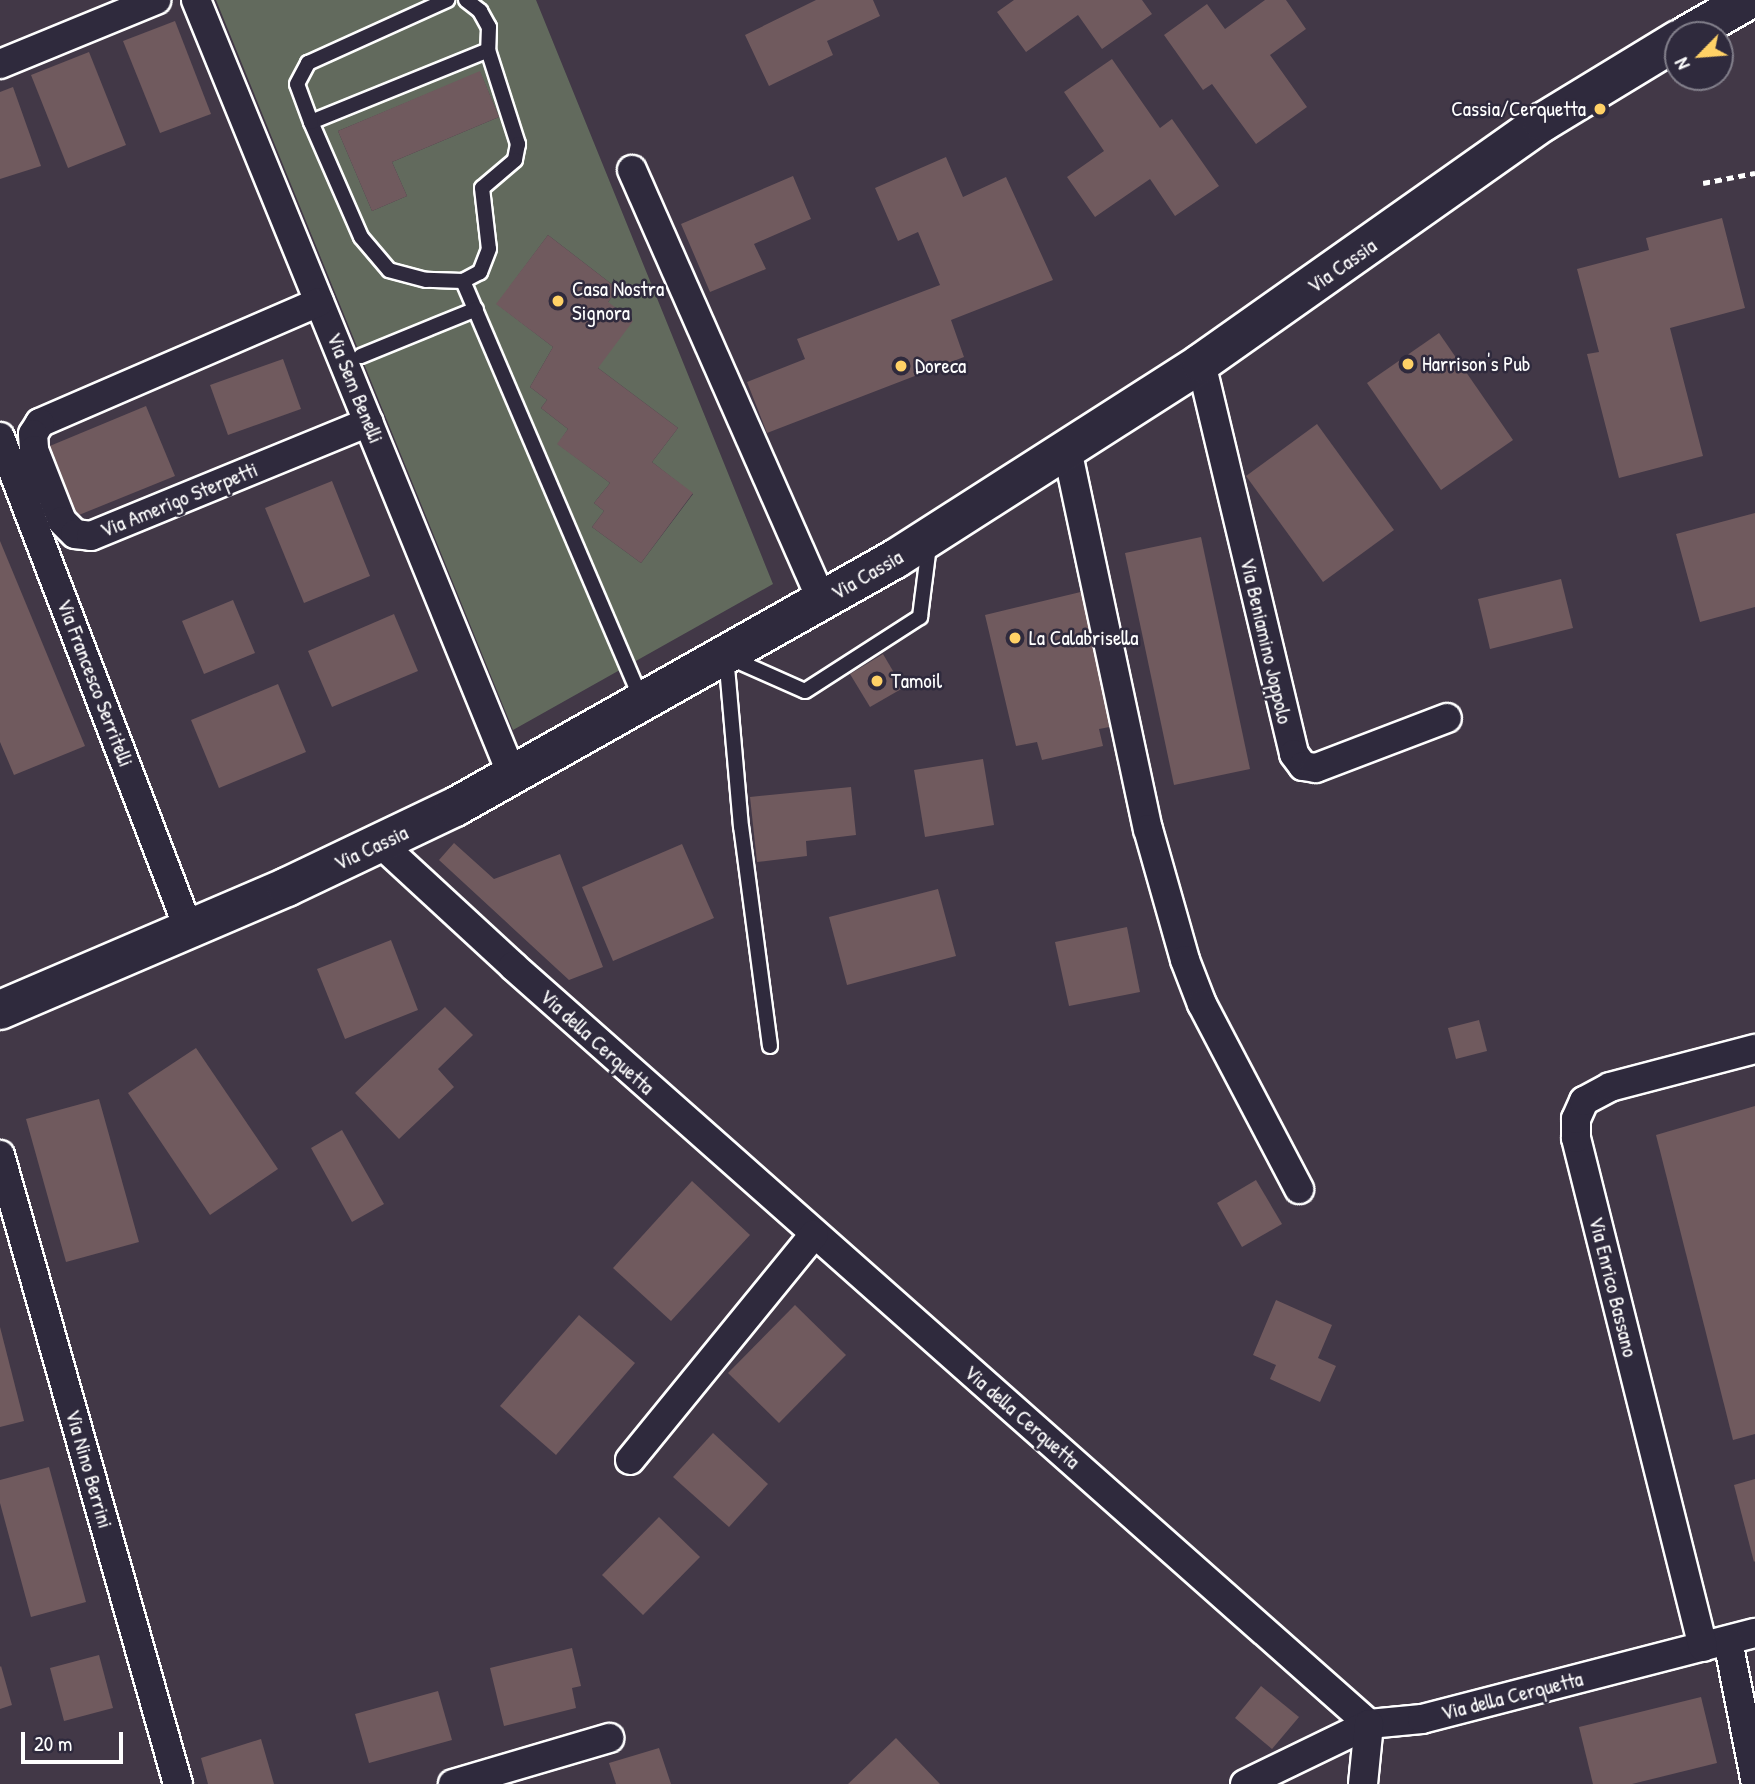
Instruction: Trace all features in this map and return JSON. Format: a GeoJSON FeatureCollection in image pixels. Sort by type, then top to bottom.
{"type":"FeatureCollection","features":[{"type":"Feature","properties":{"kind":"main road"},"geometry":{"type":"LineString","coordinates":[[1711,21],[1748,0]]}},
{"type":"Feature","properties":{"kind":"main road","name":"Via Cassia"},"geometry":{"type":"LineString","coordinates":[[0,1010],[382,844],[513,777],[822,601],[930,537],[1200,363],[1543,122],[1664,49]]}},
{"type":"Feature","properties":{"kind":"street"},"geometry":{"type":"LineString","coordinates":[[0,64],[156,0]]}},
{"type":"Feature","properties":{"kind":"street","name":"Via Sem Benelli"},"geometry":{"type":"LineString","coordinates":[[196,0],[513,777]]}},
{"type":"Feature","properties":{"kind":"street"},"geometry":{"type":"LineString","coordinates":[[632,170],[822,601]]}},
{"type":"Feature","properties":{"kind":"street","name":"Via Amerigo Sterpetti"},"geometry":{"type":"LineString","coordinates":[[319,302],[40,423],[33,434],[34,450],[62,521],[75,534],[92,536],[369,422]]}},
{"type":"Feature","properties":{"kind":"street","name":"Via Beniamino Joppolo"},"geometry":{"type":"LineString","coordinates":[[1200,363],[1294,754],[1303,766],[1316,768],[1447,718]]}},
{"type":"Feature","properties":{"kind":"street","name":"Via Francesco Serritelli"},"geometry":{"type":"LineString","coordinates":[[0,437],[189,930]]}},
{"type":"Feature","properties":{"kind":"street"},"geometry":{"type":"LineString","coordinates":[[1067,449],[1148,829],[1185,960],[1202,1004],[1299,1189]]}},
{"type":"Feature","properties":{"kind":"street","name":"Via della Cerquetta"},"geometry":{"type":"LineString","coordinates":[[382,844],[814,1234],[1368,1724],[1422,1718],[1755,1633]]}},
{"type":"Feature","properties":{"kind":"street","name":"Via Enrico Bassano"},"geometry":{"type":"LineString","coordinates":[[1755,1049],[1610,1087],[1584,1101],[1576,1119],[1582,1165],[1755,1779]]}},
{"type":"Feature","properties":{"kind":"street","name":"Via Nino Berrini"},"geometry":{"type":"LineString","coordinates":[[0,1155],[178,1784]]}},
{"type":"Feature","properties":{"kind":"street"},"geometry":{"type":"LineString","coordinates":[[629,1460],[814,1234]]}},
{"type":"Feature","properties":{"kind":"street"},"geometry":{"type":"LineString","coordinates":[[1245,1784],[1368,1724]]}},
{"type":"Feature","properties":{"kind":"street"},"geometry":{"type":"LineString","coordinates":[[1363,1784],[1368,1724]]}},
{"type":"Feature","properties":{"kind":"street"},"geometry":{"type":"LineString","coordinates":[[453,1784],[609,1738]]}},
{"type":"Feature","properties":{"kind":"lane"},"geometry":{"type":"LineString","coordinates":[[447,0],[308,63],[298,84],[310,122],[361,237],[375,256],[389,270],[407,276],[463,281],[480,272],[489,248],[482,188],[515,160],[518,144],[488,50],[489,27],[480,11],[466,0]]}},
{"type":"Feature","properties":{"kind":"lane"},"geometry":{"type":"LineString","coordinates":[[310,122],[488,50]]}},
{"type":"Feature","properties":{"kind":"lane"},"geometry":{"type":"LineString","coordinates":[[463,281],[643,703]]}},
{"type":"Feature","properties":{"kind":"lane"},"geometry":{"type":"LineString","coordinates":[[361,356],[476,309]]}},
{"type":"Feature","properties":{"kind":"lane"},"geometry":{"type":"LineString","coordinates":[[769,1046],[741,827],[726,656],[805,691],[920,617],[930,537]]}},
{"type":"Feature","properties":{"kind":"path"},"geometry":{"type":"LineString","coordinates":[[1703,183],[1755,173]]}},
{"type":"Feature","properties":{"kind":"green space"},"geometry":{"type":"Polygon","coordinates":[[[216,0],[536,0],[773,584],[513,730],[216,0]],[[480,72],[338,131],[372,211],[407,196],[392,162],[499,117],[480,72]],[[548,235],[497,304],[553,347],[530,387],[547,400],[541,408],[568,429],[558,444],[610,483],[594,503],[604,511],[592,527],[641,563],[693,494],[652,462],[678,428],[598,368],[608,302],[618,289],[548,235]]]}},
{"type":"Feature","properties":{"kind":"building"},"geometry":{"type":"Polygon","coordinates":[[[816,0],[873,0],[880,16],[827,41],[833,55],[769,86],[745,35],[816,0]]]}},
{"type":"Feature","properties":{"kind":"building"},"geometry":{"type":"Polygon","coordinates":[[[1014,0],[1142,0],[1152,14],[1102,49],[1078,15],[1026,52],[997,12],[1014,0]]]}},
{"type":"Feature","properties":{"kind":"building"},"geometry":{"type":"Polygon","coordinates":[[[1265,0],[1286,0],[1306,29],[1270,55],[1307,107],[1256,144],[1212,84],[1203,90],[1164,35],[1207,4],[1225,29],[1265,0]]]}},
{"type":"Feature","properties":{"kind":"building"},"geometry":{"type":"Polygon","coordinates":[[[175,21],[211,114],[160,133],[123,41],[175,21]]]}},
{"type":"Feature","properties":{"kind":"building"},"geometry":{"type":"Polygon","coordinates":[[[89,52],[126,145],[68,168],[31,75],[89,52]]]}},
{"type":"Feature","properties":{"kind":"building"},"geometry":{"type":"Polygon","coordinates":[[[1112,59],[1160,128],[1172,119],[1219,186],[1175,216],[1150,179],[1095,217],[1067,177],[1104,151],[1064,92],[1112,59]]]}},
{"type":"Feature","properties":{"kind":"building"},"geometry":{"type":"Polygon","coordinates":[[[480,71],[499,117],[392,162],[407,196],[372,211],[338,131],[480,71]]]}},
{"type":"Feature","properties":{"kind":"building"},"geometry":{"type":"Polygon","coordinates":[[[13,87],[41,166],[0,179],[0,92],[13,87]]]}},
{"type":"Feature","properties":{"kind":"building"},"geometry":{"type":"Polygon","coordinates":[[[946,157],[963,197],[1006,177],[1053,280],[951,320],[964,357],[767,433],[747,382],[805,359],[797,339],[940,285],[918,232],[898,241],[875,188],[946,157]]]}},
{"type":"Feature","properties":{"kind":"building"},"geometry":{"type":"Polygon","coordinates":[[[793,176],[811,219],[754,244],[766,269],[710,292],[681,224],[793,176]]]}},
{"type":"Feature","properties":{"kind":"building"},"geometry":{"type":"Polygon","coordinates":[[[1722,218],[1745,308],[1670,328],[1703,456],[1619,478],[1587,354],[1599,352],[1577,269],[1649,250],[1646,238],[1722,218]]]}},
{"type":"Feature","properties":{"kind":"building"},"geometry":{"type":"Polygon","coordinates":[[[548,235],[618,289],[608,302],[633,321],[598,368],[678,428],[652,462],[693,493],[641,563],[592,527],[604,511],[594,503],[610,483],[557,444],[568,429],[541,408],[547,400],[530,387],[553,347],[496,304],[548,235]]]}},
{"type":"Feature","properties":{"kind":"building"},"geometry":{"type":"Polygon","coordinates":[[[1439,333],[1513,440],[1441,490],[1367,383],[1439,333]]]}},
{"type":"Feature","properties":{"kind":"building"},"geometry":{"type":"Polygon","coordinates":[[[283,359],[301,409],[228,435],[210,385],[283,359]]]}},
{"type":"Feature","properties":{"kind":"building"},"geometry":{"type":"Polygon","coordinates":[[[146,406],[175,476],[74,517],[45,448],[146,406]]]}},
{"type":"Feature","properties":{"kind":"building"},"geometry":{"type":"Polygon","coordinates":[[[1317,424],[1394,530],[1323,582],[1246,476],[1317,424]]]}},
{"type":"Feature","properties":{"kind":"building"},"geometry":{"type":"Polygon","coordinates":[[[332,481],[370,576],[304,603],[265,508],[332,481]]]}},
{"type":"Feature","properties":{"kind":"building"},"geometry":{"type":"Polygon","coordinates":[[[1755,513],[1755,607],[1700,622],[1676,534],[1755,513]]]}},
{"type":"Feature","properties":{"kind":"building"},"geometry":{"type":"Polygon","coordinates":[[[1201,537],[1250,769],[1174,785],[1125,553],[1201,537]]]}},
{"type":"Feature","properties":{"kind":"building"},"geometry":{"type":"Polygon","coordinates":[[[0,541],[85,746],[14,775],[0,742],[0,541]]]}},
{"type":"Feature","properties":{"kind":"building"},"geometry":{"type":"Polygon","coordinates":[[[1561,579],[1573,628],[1490,649],[1478,599],[1561,579]]]}},
{"type":"Feature","properties":{"kind":"building"},"geometry":{"type":"Polygon","coordinates":[[[1089,590],[1120,725],[1099,729],[1103,746],[1042,760],[1037,742],[1016,746],[985,615],[1089,590]]]}},
{"type":"Feature","properties":{"kind":"building"},"geometry":{"type":"Polygon","coordinates":[[[233,600],[255,653],[204,674],[182,621],[233,600]]]}},
{"type":"Feature","properties":{"kind":"building"},"geometry":{"type":"Polygon","coordinates":[[[394,614],[418,671],[332,707],[308,651],[394,614]]]}},
{"type":"Feature","properties":{"kind":"building","name":"Tamoil"},"geometry":{"type":"Polygon","coordinates":[[[883,654],[903,688],[870,707],[850,674],[883,654]]]}},
{"type":"Feature","properties":{"kind":"building"},"geometry":{"type":"Polygon","coordinates":[[[278,684],[306,752],[219,788],[191,720],[278,684]]]}},
{"type":"Feature","properties":{"kind":"building"},"geometry":{"type":"Polygon","coordinates":[[[983,759],[994,825],[925,837],[914,770],[983,759]]]}},
{"type":"Feature","properties":{"kind":"building"},"geometry":{"type":"Polygon","coordinates":[[[851,787],[856,835],[806,841],[807,856],[757,862],[750,797],[851,787]]]}},
{"type":"Feature","properties":{"kind":"building"},"geometry":{"type":"Polygon","coordinates":[[[454,843],[494,879],[560,854],[603,967],[569,980],[439,860],[454,843]]]}},
{"type":"Feature","properties":{"kind":"building"},"geometry":{"type":"Polygon","coordinates":[[[682,844],[714,918],[613,961],[582,887],[682,844]]]}},
{"type":"Feature","properties":{"kind":"building"},"geometry":{"type":"Polygon","coordinates":[[[938,889],[956,956],[847,985],[829,917],[938,889]]]}},
{"type":"Feature","properties":{"kind":"building"},"geometry":{"type":"Polygon","coordinates":[[[1127,927],[1140,992],[1069,1006],[1055,942],[1127,927]]]}},
{"type":"Feature","properties":{"kind":"building"},"geometry":{"type":"Polygon","coordinates":[[[391,940],[418,1010],[345,1039],[317,969],[391,940]]]}},
{"type":"Feature","properties":{"kind":"building"},"geometry":{"type":"Polygon","coordinates":[[[445,1007],[473,1035],[438,1069],[454,1087],[399,1139],[355,1093],[445,1007]]]}},
{"type":"Feature","properties":{"kind":"building"},"geometry":{"type":"Polygon","coordinates":[[[1479,1020],[1487,1051],[1456,1059],[1448,1028],[1479,1020]]]}},
{"type":"Feature","properties":{"kind":"building"},"geometry":{"type":"Polygon","coordinates":[[[196,1048],[278,1169],[210,1215],[128,1093],[196,1048]]]}},
{"type":"Feature","properties":{"kind":"building"},"geometry":{"type":"Polygon","coordinates":[[[99,1099],[139,1242],[66,1262],[26,1119],[99,1099]]]}},
{"type":"Feature","properties":{"kind":"building"},"geometry":{"type":"Polygon","coordinates":[[[1755,1106],[1755,1434],[1733,1440],[1656,1135],[1755,1106]]]}},
{"type":"Feature","properties":{"kind":"building"},"geometry":{"type":"Polygon","coordinates":[[[342,1130],[384,1204],[352,1222],[311,1148],[342,1130]]]}},
{"type":"Feature","properties":{"kind":"building"},"geometry":{"type":"Polygon","coordinates":[[[1256,1180],[1282,1224],[1242,1247],[1217,1203],[1256,1180]]]}},
{"type":"Feature","properties":{"kind":"building"},"geometry":{"type":"Polygon","coordinates":[[[692,1181],[750,1235],[671,1321],[613,1268],[692,1181]]]}},
{"type":"Feature","properties":{"kind":"building"},"geometry":{"type":"Polygon","coordinates":[[[1276,1300],[1332,1325],[1318,1358],[1336,1366],[1320,1402],[1270,1379],[1276,1365],[1253,1355],[1276,1300]]]}},
{"type":"Feature","properties":{"kind":"building"},"geometry":{"type":"Polygon","coordinates":[[[795,1305],[846,1355],[779,1423],[728,1373],[795,1305]]]}},
{"type":"Feature","properties":{"kind":"building"},"geometry":{"type":"Polygon","coordinates":[[[579,1315],[635,1363],[556,1455],[500,1406],[579,1315]]]}},
{"type":"Feature","properties":{"kind":"building"},"geometry":{"type":"Polygon","coordinates":[[[0,1327],[24,1421],[0,1427],[0,1327]]]}},
{"type":"Feature","properties":{"kind":"building"},"geometry":{"type":"Polygon","coordinates":[[[713,1433],[768,1484],[729,1527],[673,1477],[713,1433]]]}},
{"type":"Feature","properties":{"kind":"building"},"geometry":{"type":"Polygon","coordinates":[[[49,1467],[86,1602],[31,1617],[0,1503],[0,1480],[49,1467]]]}},
{"type":"Feature","properties":{"kind":"building"},"geometry":{"type":"Polygon","coordinates":[[[1755,1479],[1755,1561],[1754,1562],[1734,1485],[1755,1479]]]}},
{"type":"Feature","properties":{"kind":"building"},"geometry":{"type":"Polygon","coordinates":[[[659,1517],[700,1557],[643,1615],[602,1575],[659,1517]]]}},
{"type":"Feature","properties":{"kind":"building"},"geometry":{"type":"Polygon","coordinates":[[[572,1648],[581,1686],[572,1688],[576,1708],[504,1726],[490,1668],[572,1648]]]}},
{"type":"Feature","properties":{"kind":"building"},"geometry":{"type":"Polygon","coordinates":[[[99,1655],[113,1708],[64,1721],[50,1668],[99,1655]]]}},
{"type":"Feature","properties":{"kind":"building"},"geometry":{"type":"Polygon","coordinates":[[[0,1667],[12,1705],[0,1709],[0,1667]]]}},
{"type":"Feature","properties":{"kind":"building"},"geometry":{"type":"Polygon","coordinates":[[[1261,1686],[1299,1717],[1272,1749],[1235,1718],[1261,1686]]]}},
{"type":"Feature","properties":{"kind":"building"},"geometry":{"type":"Polygon","coordinates":[[[438,1691],[452,1740],[369,1763],[355,1714],[438,1691]]]}},
{"type":"Feature","properties":{"kind":"building"},"geometry":{"type":"Polygon","coordinates":[[[1701,1697],[1717,1763],[1632,1784],[1593,1784],[1579,1727],[1701,1697]]]}},
{"type":"Feature","properties":{"kind":"building"},"geometry":{"type":"Polygon","coordinates":[[[896,1738],[940,1784],[848,1784],[896,1738]]]}},
{"type":"Feature","properties":{"kind":"building"},"geometry":{"type":"Polygon","coordinates":[[[261,1739],[274,1784],[208,1784],[201,1758],[261,1739]]]}},
{"type":"Feature","properties":{"kind":"building"},"geometry":{"type":"Polygon","coordinates":[[[659,1748],[671,1784],[616,1784],[609,1763],[659,1748]]]}},
{"type":"Feature","properties":{"kind":"place","name":"Cassia/Cerquetta"},"geometry":{"type":"Point","coordinates":[1600,109]}},
{"type":"Feature","properties":{"kind":"place","name":"Casa Nostra Signora"},"geometry":{"type":"Point","coordinates":[558,301]}},
{"type":"Feature","properties":{"kind":"place","name":"Harrison's Pub"},"geometry":{"type":"Point","coordinates":[1408,364]}},
{"type":"Feature","properties":{"kind":"place","name":"Doreca"},"geometry":{"type":"Point","coordinates":[901,366]}},
{"type":"Feature","properties":{"kind":"place","name":"La Calabrisella"},"geometry":{"type":"Point","coordinates":[1015,638]}},
{"type":"Feature","properties":{"kind":"place","name":"Tamoil"},"geometry":{"type":"Point","coordinates":[877,681]}}]}
